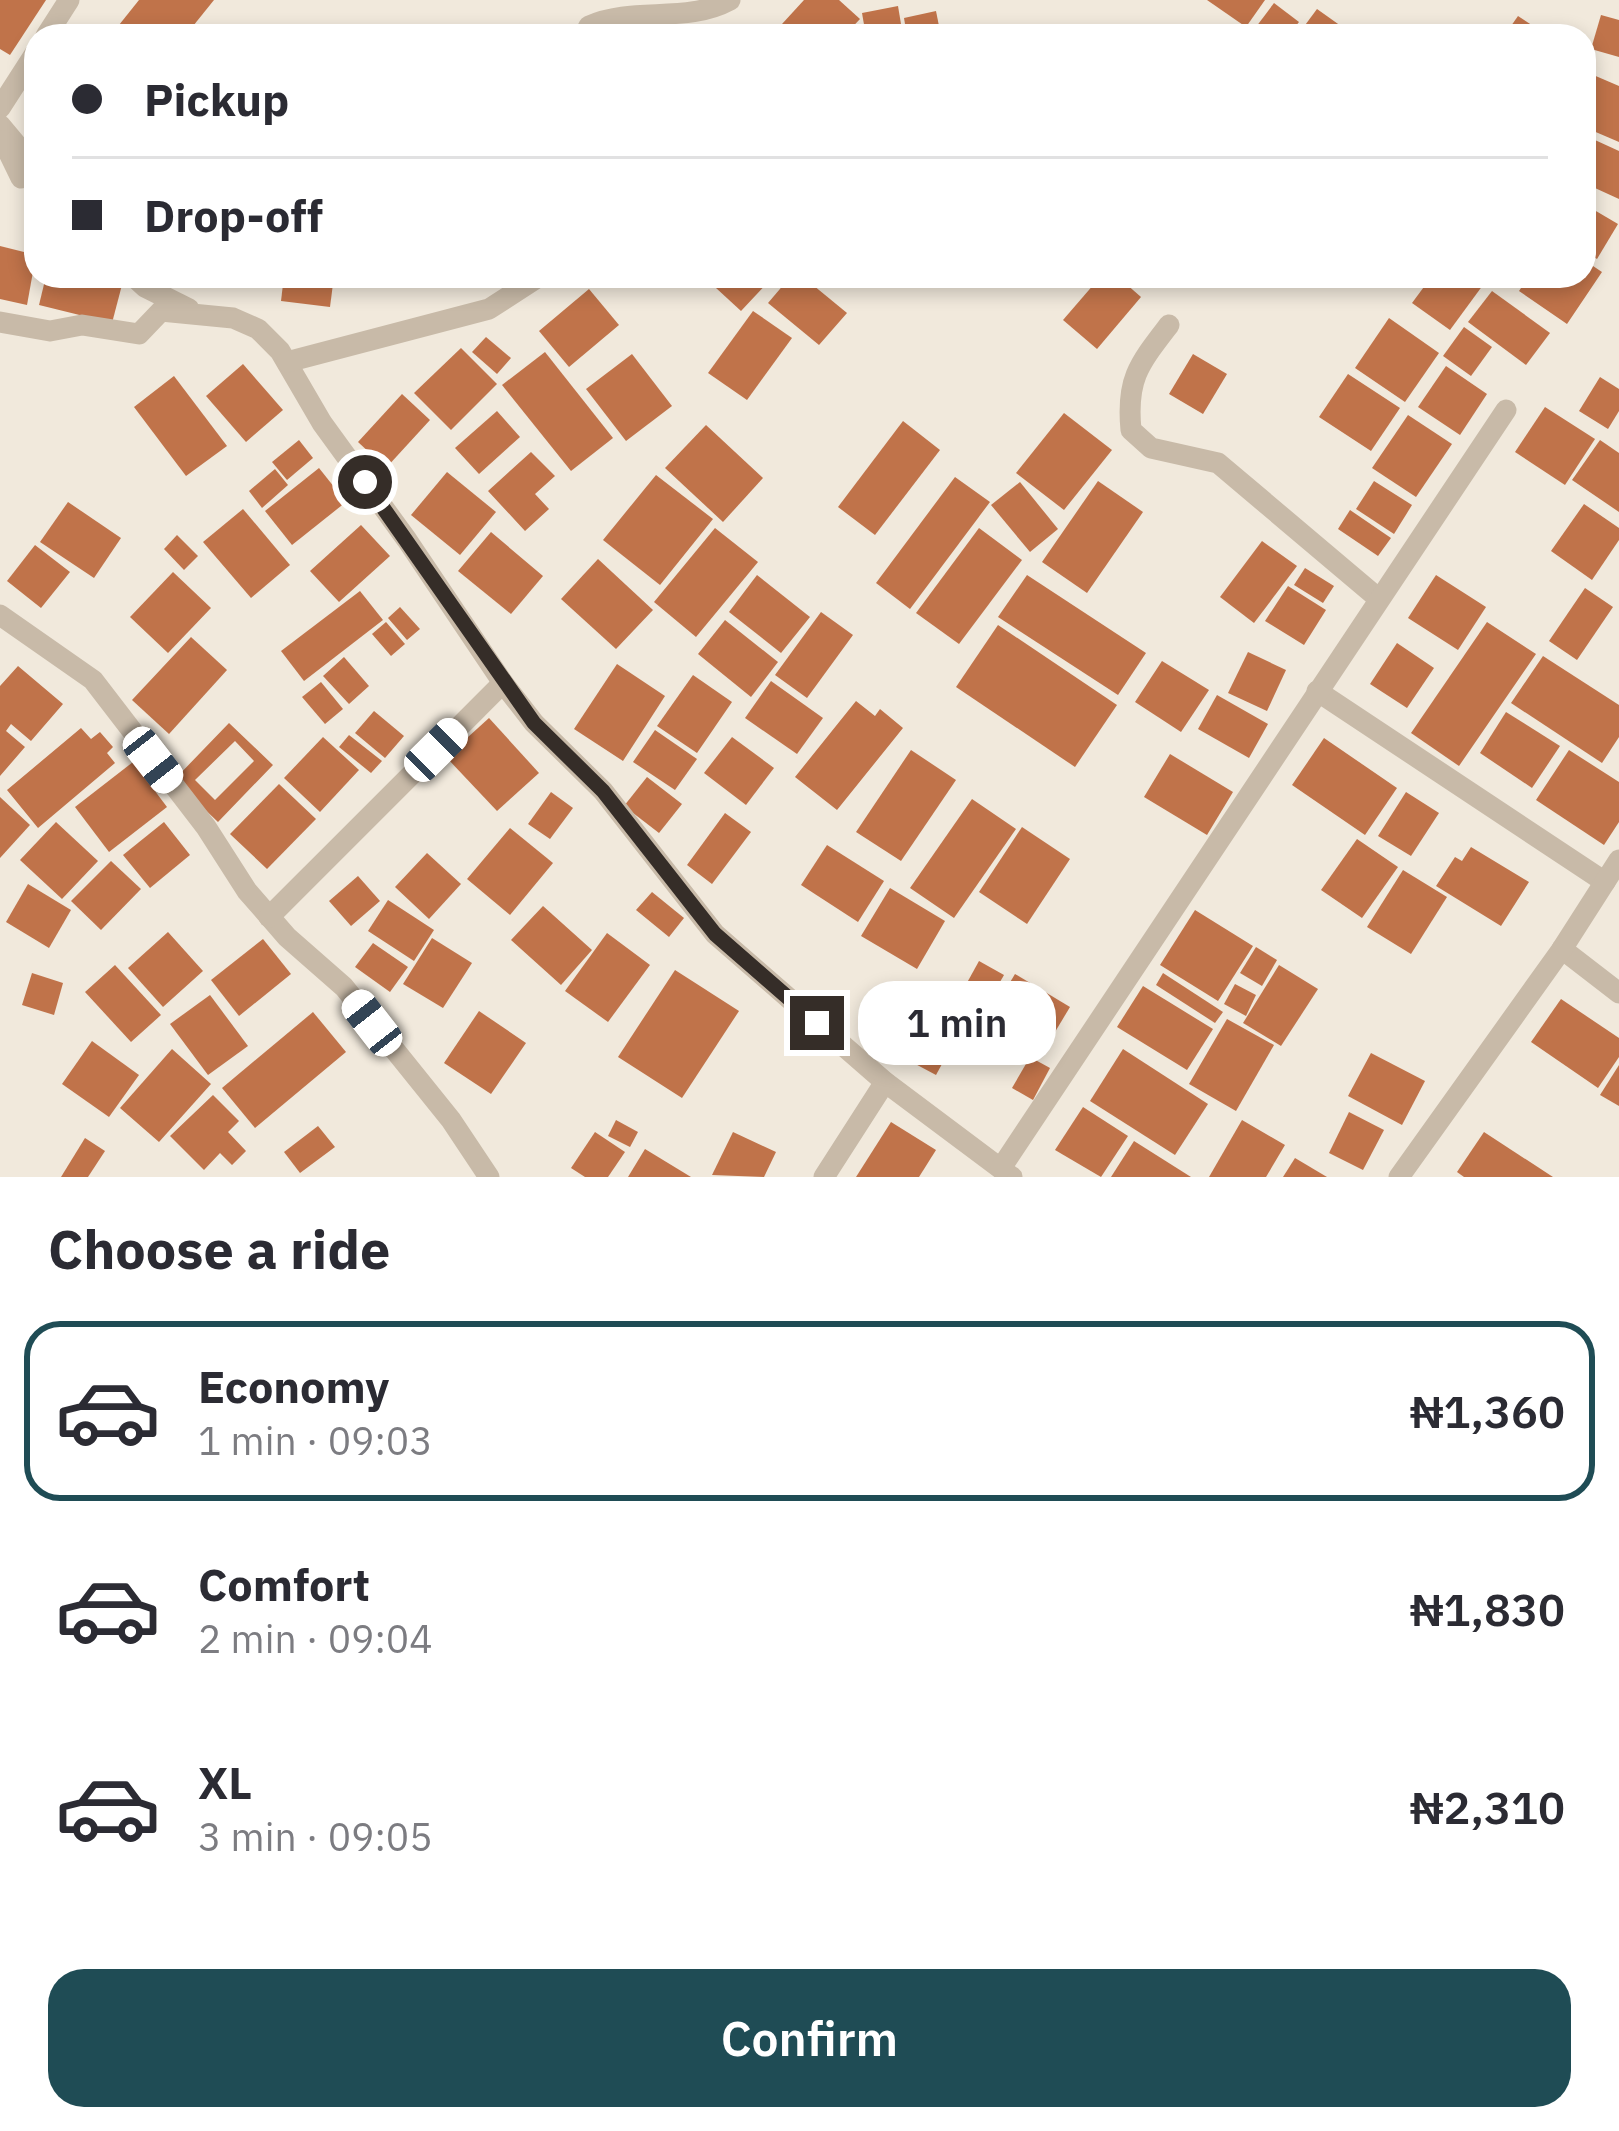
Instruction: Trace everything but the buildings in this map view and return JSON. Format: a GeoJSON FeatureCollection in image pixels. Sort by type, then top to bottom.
{"type":"FeatureCollection","features":[{"type":"Feature","properties":{"kind":"street"},"geometry":{"type":"LineString","coordinates":[[593,24],[609,17],[708,11],[730,0]]}},
{"type":"Feature","properties":{"kind":"street"},"geometry":{"type":"LineString","coordinates":[[0,108],[24,71]]}},
{"type":"Feature","properties":{"kind":"street"},"geometry":{"type":"LineString","coordinates":[[0,130],[24,167]]}},
{"type":"Feature","properties":{"kind":"street"},"geometry":{"type":"LineString","coordinates":[[147,288],[195,312]]}},
{"type":"Feature","properties":{"kind":"street"},"geometry":{"type":"LineString","coordinates":[[286,362],[489,309],[521,288]]}},
{"type":"Feature","properties":{"kind":"street"},"geometry":{"type":"LineString","coordinates":[[0,322],[50,331],[82,326],[139,334],[161,311],[233,318],[257,328],[286,362],[322,423],[502,683],[534,723],[603,791],[715,934],[885,1082],[1007,1173],[1317,691],[1506,410]]}},
{"type":"Feature","properties":{"kind":"street"},"geometry":{"type":"LineString","coordinates":[[1169,325],[1138,365],[1129,391],[1131,430],[1151,448],[1218,463],[1379,599]]}},
{"type":"Feature","properties":{"kind":"street"},"geometry":{"type":"LineString","coordinates":[[0,615],[93,680],[206,827],[247,891],[344,986],[451,1120],[489,1177]]}},
{"type":"Feature","properties":{"kind":"street"},"geometry":{"type":"LineString","coordinates":[[269,917],[502,683]]}},
{"type":"Feature","properties":{"kind":"street"},"geometry":{"type":"LineString","coordinates":[[1317,691],[1605,882]]}},
{"type":"Feature","properties":{"kind":"street"},"geometry":{"type":"LineString","coordinates":[[1399,1177],[1562,949],[1619,860]]}},
{"type":"Feature","properties":{"kind":"street"},"geometry":{"type":"LineString","coordinates":[[1562,949],[1619,993]]}},
{"type":"Feature","properties":{"kind":"street"},"geometry":{"type":"LineString","coordinates":[[824,1177],[885,1082]]}},
{"type":"Feature","properties":{"kind":"route"},"geometry":{"type":"LineString","coordinates":[[365,482],[534,723],[603,791],[715,934],[817,1023]]}}]}
